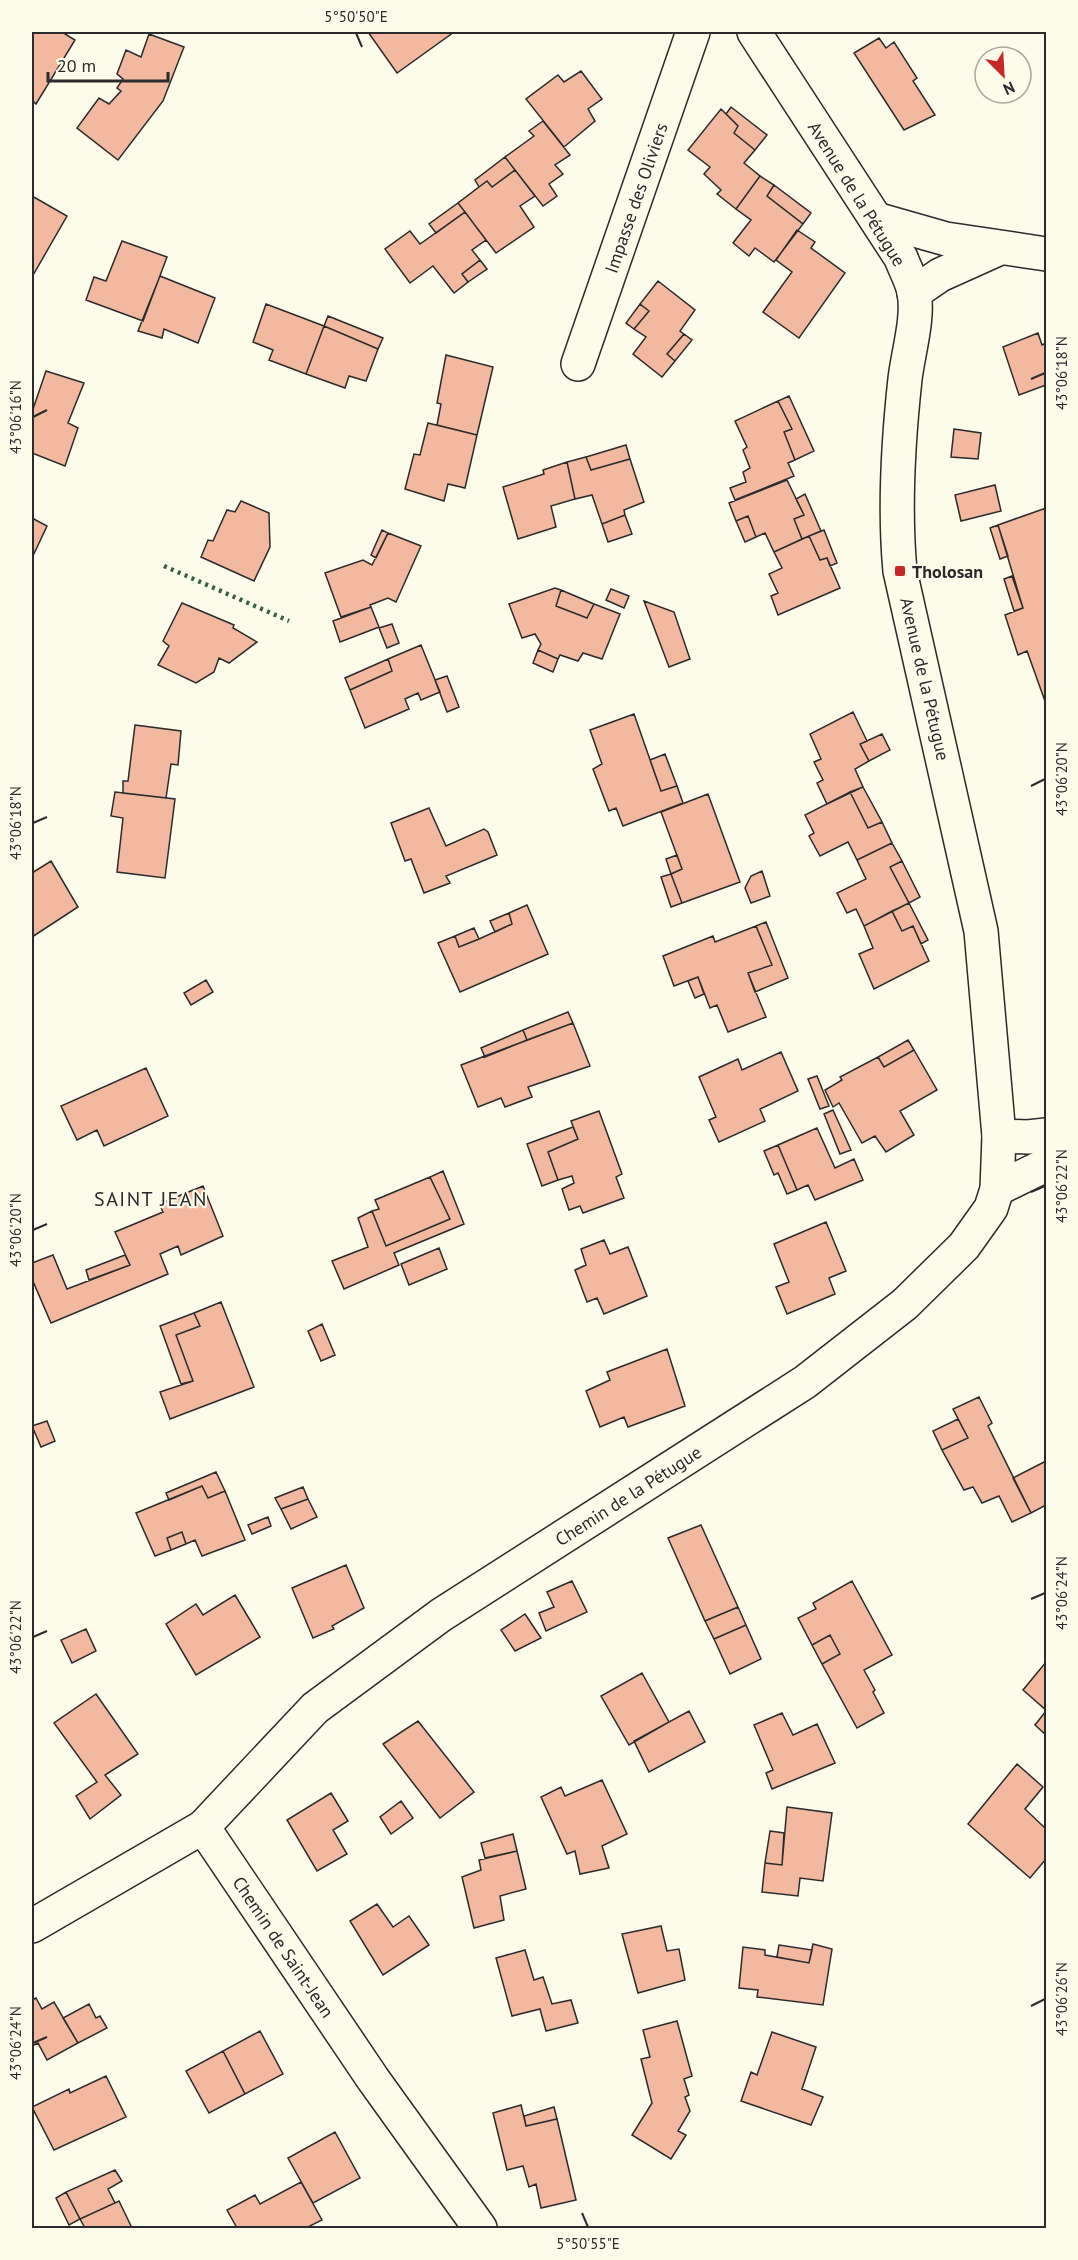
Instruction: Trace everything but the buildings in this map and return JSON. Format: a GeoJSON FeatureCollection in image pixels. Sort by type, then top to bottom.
{"type":"FeatureCollection","features":[{"type":"Feature","properties":{"kind":"street","name":"Impasse des Oliviers"},"geometry":{"type":"LineString","coordinates":[[578,364],[693,32]]}},
{"type":"Feature","properties":{"kind":"street","name":"Avenue de la Pétugue"},"geometry":{"type":"LineString","coordinates":[[754,32],[901,258],[910,282],[914,322],[897,472],[897,540],[900,571],[981,931],[999,1136],[997,1188]]}},
{"type":"Feature","properties":{"kind":"street"},"geometry":{"type":"LineString","coordinates":[[876,219],[946,239],[1047,254]]}},
{"type":"Feature","properties":{"kind":"street"},"geometry":{"type":"LineString","coordinates":[[910,282],[946,239]]}},
{"type":"Feature","properties":{"kind":"street"},"geometry":{"type":"LineString","coordinates":[[910,282],[939,275],[1000,248]]}},
{"type":"Feature","properties":{"kind":"street"},"geometry":{"type":"LineString","coordinates":[[999,1136],[1047,1135]]}},
{"type":"Feature","properties":{"kind":"street"},"geometry":{"type":"LineString","coordinates":[[997,1188],[1047,1166]]}},
{"type":"Feature","properties":{"kind":"street","name":"Chemin de la Pétugue"},"geometry":{"type":"LineString","coordinates":[[203,1827],[315,1708],[441,1615],[805,1382],[905,1304],[964,1246],[991,1208],[997,1188]]}},
{"type":"Feature","properties":{"kind":"street"},"geometry":{"type":"LineString","coordinates":[[32,1926],[203,1827]]}},
{"type":"Feature","properties":{"kind":"street","name":"Chemin de Saint-Jean"},"geometry":{"type":"LineString","coordinates":[[203,1827],[373,2079],[480,2229]]}},
{"type":"Feature","properties":{"kind":"hedge"},"geometry":{"type":"LineString","coordinates":[[164,566],[289,621]]}},
{"type":"Feature","properties":{"kind":"place","name":"Tholosan"},"geometry":{"type":"Point","coordinates":[900,571]}},
{"type":"Feature","properties":{"kind":"district","name":"SAINT JEAN"},"geometry":{"type":"Point","coordinates":[151,1199]}}]}
